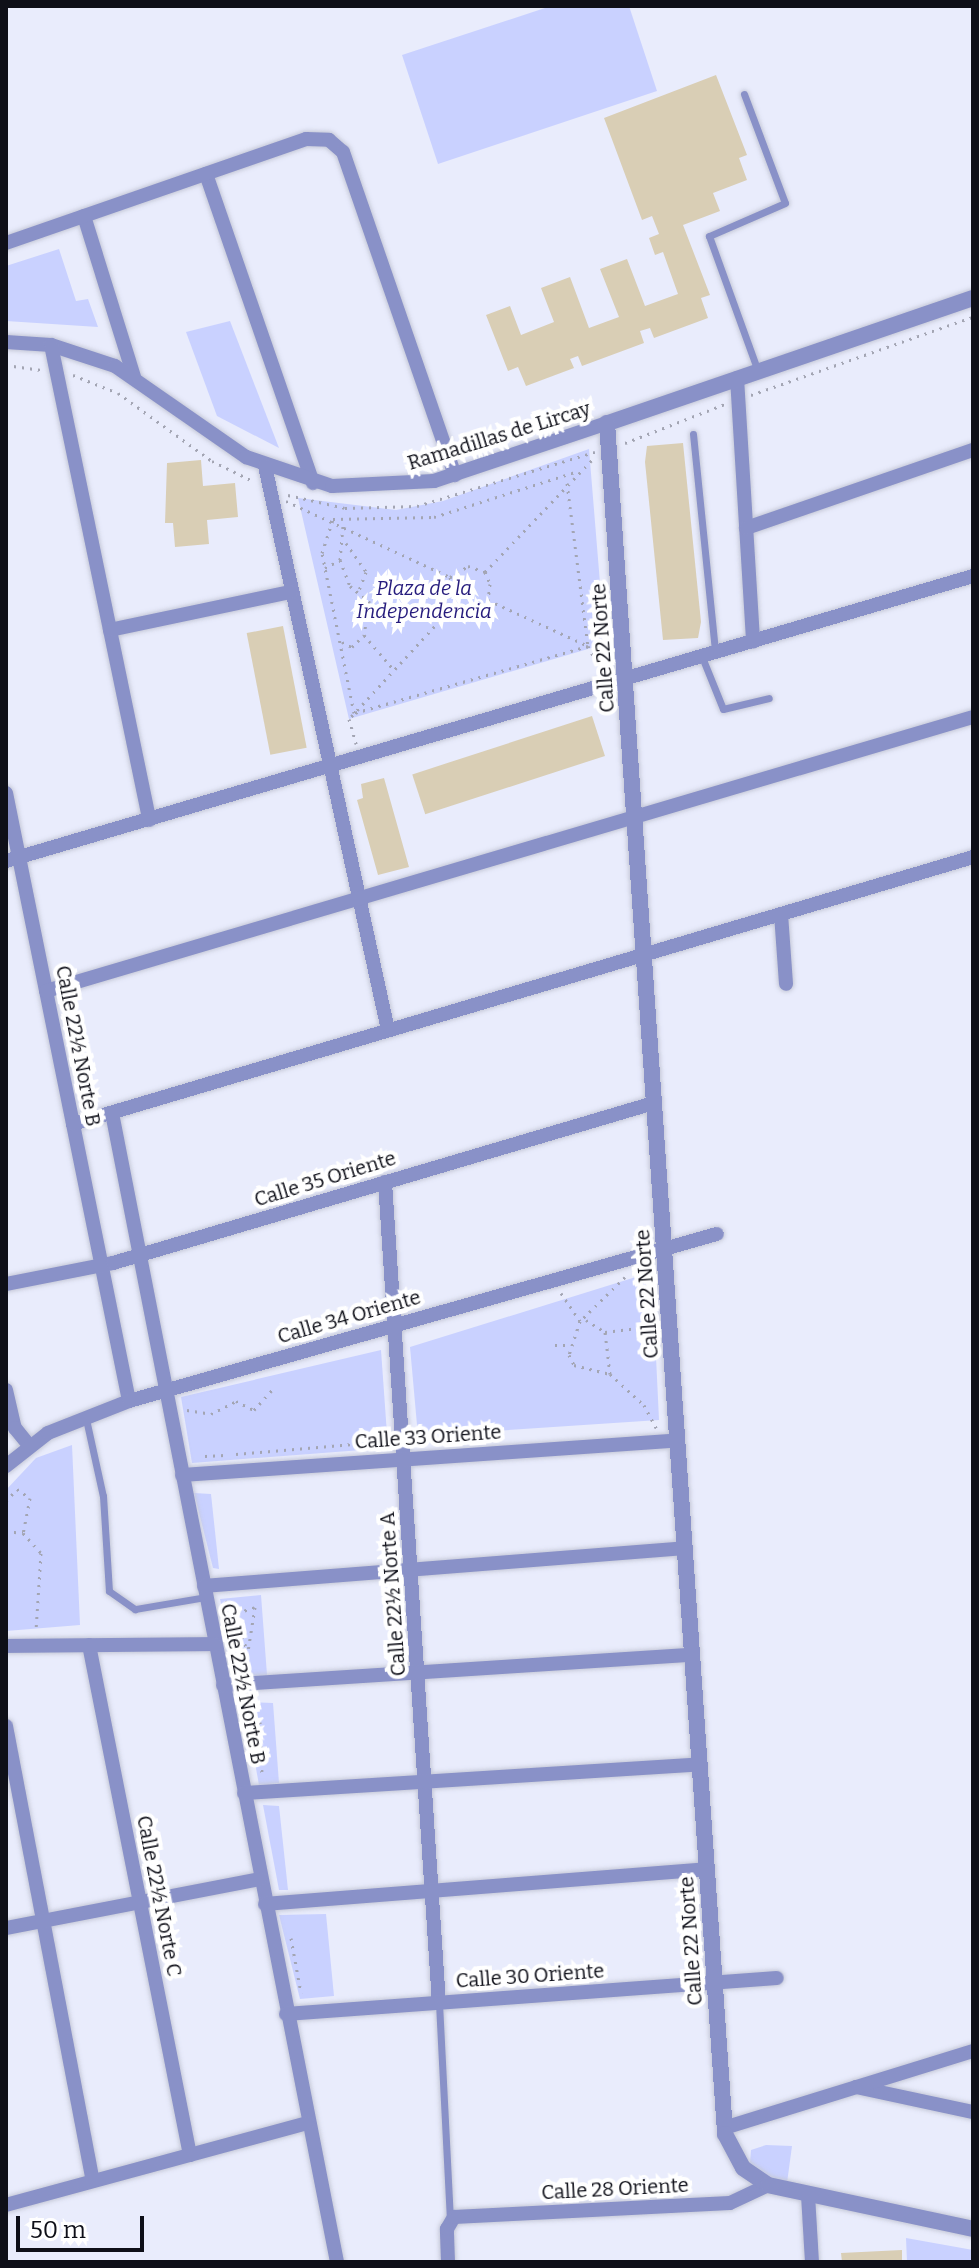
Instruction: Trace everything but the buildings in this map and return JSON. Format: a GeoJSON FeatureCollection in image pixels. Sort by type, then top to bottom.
{"type":"FeatureCollection","features":[{"type":"Feature","properties":{"kind":"street"},"geometry":{"type":"LineString","coordinates":[[6,243],[306,139],[329,140],[343,152],[455,475]]}},
{"type":"Feature","properties":{"kind":"street"},"geometry":{"type":"LineString","coordinates":[[206,174],[313,483]]}},
{"type":"Feature","properties":{"kind":"street"},"geometry":{"type":"LineString","coordinates":[[84,216],[134,377]]}},
{"type":"Feature","properties":{"kind":"street","name":"Ramadillas de Lircay"},"geometry":{"type":"LineString","coordinates":[[6,342],[51,345],[134,377],[265,466],[313,483],[392,488],[455,475],[973,298]]}},
{"type":"Feature","properties":{"kind":"street"},"geometry":{"type":"LineString","coordinates":[[51,345],[149,820]]}},
{"type":"Feature","properties":{"kind":"street"},"geometry":{"type":"LineString","coordinates":[[737,378],[753,642]]}},
{"type":"Feature","properties":{"kind":"street","name":"Calle 22 Norte"},"geometry":{"type":"LineString","coordinates":[[607,423],[724,2128],[737,2160],[768,2185]]}},
{"type":"Feature","properties":{"kind":"street"},"geometry":{"type":"LineString","coordinates":[[746,528],[973,450]]}},
{"type":"Feature","properties":{"kind":"street"},"geometry":{"type":"LineString","coordinates":[[265,466],[388,1030]]}},
{"type":"Feature","properties":{"kind":"street"},"geometry":{"type":"LineString","coordinates":[[12,859],[973,576]]}},
{"type":"Feature","properties":{"kind":"street"},"geometry":{"type":"LineString","coordinates":[[110,630],[291,592]]}},
{"type":"Feature","properties":{"kind":"street"},"geometry":{"type":"LineString","coordinates":[[46,991],[357,896],[634,819],[973,717]]}},
{"type":"Feature","properties":{"kind":"street","name":"Calle 22½ Norte B"},"geometry":{"type":"LineString","coordinates":[[6,793],[12,859],[46,991],[129,1401]]}},
{"type":"Feature","properties":{"kind":"street"},"geometry":{"type":"LineString","coordinates":[[73,1124],[973,857]]}},
{"type":"Feature","properties":{"kind":"street"},"geometry":{"type":"LineString","coordinates":[[781,914],[786,984]]}},
{"type":"Feature","properties":{"kind":"street","name":"Calle 35 Oriente"},"geometry":{"type":"LineString","coordinates":[[6,1284],[140,1255],[654,1103]]}},
{"type":"Feature","properties":{"kind":"street","name":"Calle 22½ Norte B"},"geometry":{"type":"LineString","coordinates":[[112,1113],[307,2123],[337,2262]]}},
{"type":"Feature","properties":{"kind":"street","name":"Calle 22½ Norte A"},"geometry":{"type":"LineString","coordinates":[[385,1182],[439,2003]]}},
{"type":"Feature","properties":{"kind":"street","name":"Calle 34 Oriente"},"geometry":{"type":"LineString","coordinates":[[6,1466],[29,1445],[86,1417],[129,1401],[717,1234]]}},
{"type":"Feature","properties":{"kind":"street"},"geometry":{"type":"LineString","coordinates":[[6,1390],[8,1406],[29,1445]]}},
{"type":"Feature","properties":{"kind":"street","name":"Calle 33 Oriente"},"geometry":{"type":"LineString","coordinates":[[182,1475],[677,1440]]}},
{"type":"Feature","properties":{"kind":"street"},"geometry":{"type":"LineString","coordinates":[[205,1592],[224,1585],[684,1548]]}},
{"type":"Feature","properties":{"kind":"street"},"geometry":{"type":"LineString","coordinates":[[6,1646],[215,1644]]}},
{"type":"Feature","properties":{"kind":"street","name":"Calle 22½ Norte C"},"geometry":{"type":"LineString","coordinates":[[89,1645],[190,2155]]}},
{"type":"Feature","properties":{"kind":"street"},"geometry":{"type":"LineString","coordinates":[[223,1685],[246,1687],[692,1655]]}},
{"type":"Feature","properties":{"kind":"street"},"geometry":{"type":"LineString","coordinates":[[6,1726],[93,2181]]}},
{"type":"Feature","properties":{"kind":"street"},"geometry":{"type":"LineString","coordinates":[[244,1793],[262,1795],[699,1764]]}},
{"type":"Feature","properties":{"kind":"street"},"geometry":{"type":"LineString","coordinates":[[265,1904],[706,1869]]}},
{"type":"Feature","properties":{"kind":"street"},"geometry":{"type":"LineString","coordinates":[[6,1928],[260,1879]]}},
{"type":"Feature","properties":{"kind":"street","name":"Calle 30 Oriente"},"geometry":{"type":"LineString","coordinates":[[286,2014],[777,1978]]}},
{"type":"Feature","properties":{"kind":"street"},"geometry":{"type":"LineString","coordinates":[[724,2128],[973,2051]]}},
{"type":"Feature","properties":{"kind":"street"},"geometry":{"type":"LineString","coordinates":[[855,2087],[973,2112]]}},
{"type":"Feature","properties":{"kind":"street"},"geometry":{"type":"LineString","coordinates":[[6,2205],[307,2123]]}},
{"type":"Feature","properties":{"kind":"street"},"geometry":{"type":"LineString","coordinates":[[768,2185],[973,2229]]}},
{"type":"Feature","properties":{"kind":"street","name":"Calle 28 Oriente"},"geometry":{"type":"LineString","coordinates":[[454,2218],[730,2203],[768,2185]]}},
{"type":"Feature","properties":{"kind":"street"},"geometry":{"type":"LineString","coordinates":[[808,2195],[812,2262]]}},
{"type":"Feature","properties":{"kind":"street"},"geometry":{"type":"LineString","coordinates":[[448,2262],[454,2218]]}},
{"type":"Feature","properties":{"kind":"lane"},"geometry":{"type":"LineString","coordinates":[[744,94],[785,203],[709,236],[758,371]]}},
{"type":"Feature","properties":{"kind":"lane"},"geometry":{"type":"LineString","coordinates":[[693,434],[708,655],[723,709],[769,698]]}},
{"type":"Feature","properties":{"kind":"lane"},"geometry":{"type":"LineString","coordinates":[[86,1417],[103,1496],[109,1591],[135,1609],[205,1592]]}},
{"type":"Feature","properties":{"kind":"lane"},"geometry":{"type":"LineString","coordinates":[[439,2003],[454,2218]]}},
{"type":"Feature","properties":{"kind":"path"},"geometry":{"type":"LineString","coordinates":[[6,365],[56,371],[118,393],[212,461],[269,488],[345,508],[417,506],[609,450],[738,400],[973,317]]}},
{"type":"Feature","properties":{"kind":"path"},"geometry":{"type":"LineString","coordinates":[[488,600],[485,572],[578,471],[609,450]]}},
{"type":"Feature","properties":{"kind":"path"},"geometry":{"type":"LineString","coordinates":[[333,519],[434,517],[578,471]]}},
{"type":"Feature","properties":{"kind":"path"},"geometry":{"type":"LineString","coordinates":[[567,483],[588,646],[596,661]]}},
{"type":"Feature","properties":{"kind":"path"},"geometry":{"type":"LineString","coordinates":[[272,504],[291,500],[450,577]]}},
{"type":"Feature","properties":{"kind":"path"},"geometry":{"type":"LineString","coordinates":[[333,519],[325,568],[354,713]]}},
{"type":"Feature","properties":{"kind":"path"},"geometry":{"type":"LineString","coordinates":[[343,524],[346,543],[366,572],[358,593]]}},
{"type":"Feature","properties":{"kind":"path"},"geometry":{"type":"LineString","coordinates":[[325,568],[340,560],[346,543]]}},
{"type":"Feature","properties":{"kind":"path"},"geometry":{"type":"LineString","coordinates":[[340,560],[372,618],[364,635],[352,647],[341,641]]}},
{"type":"Feature","properties":{"kind":"path"},"geometry":{"type":"LineString","coordinates":[[450,577],[468,566],[485,572]]}},
{"type":"Feature","properties":{"kind":"path"},"geometry":{"type":"LineString","coordinates":[[450,577],[456,603]]}},
{"type":"Feature","properties":{"kind":"path"},"geometry":{"type":"LineString","coordinates":[[488,600],[588,646]]}},
{"type":"Feature","properties":{"kind":"path"},"geometry":{"type":"LineString","coordinates":[[456,603],[471,609],[488,600]]}},
{"type":"Feature","properties":{"kind":"path"},"geometry":{"type":"LineString","coordinates":[[359,755],[349,721],[354,713],[456,603]]}},
{"type":"Feature","properties":{"kind":"path"},"geometry":{"type":"LineString","coordinates":[[364,635],[394,670]]}},
{"type":"Feature","properties":{"kind":"path"},"geometry":{"type":"LineString","coordinates":[[354,713],[588,646]]}},
{"type":"Feature","properties":{"kind":"path"},"geometry":{"type":"LineString","coordinates":[[580,1321],[585,1320],[626,1276],[635,1256]]}},
{"type":"Feature","properties":{"kind":"path"},"geometry":{"type":"LineString","coordinates":[[560,1277],[563,1305],[580,1321]]}},
{"type":"Feature","properties":{"kind":"path"},"geometry":{"type":"LineString","coordinates":[[585,1320],[605,1332],[669,1327]]}},
{"type":"Feature","properties":{"kind":"path"},"geometry":{"type":"LineString","coordinates":[[580,1321],[568,1345],[574,1365],[610,1374],[644,1405],[657,1441]]}},
{"type":"Feature","properties":{"kind":"path"},"geometry":{"type":"LineString","coordinates":[[605,1332],[610,1374]]}},
{"type":"Feature","properties":{"kind":"path"},"geometry":{"type":"LineString","coordinates":[[555,1345],[568,1345]]}},
{"type":"Feature","properties":{"kind":"path"},"geometry":{"type":"LineString","coordinates":[[182,1422],[178,1411],[185,1409],[199,1416],[236,1401],[254,1410],[272,1390]]}},
{"type":"Feature","properties":{"kind":"path"},"geometry":{"type":"LineString","coordinates":[[194,1456],[403,1440]]}},
{"type":"Feature","properties":{"kind":"path"},"geometry":{"type":"LineString","coordinates":[[6,1501],[26,1489],[23,1533]]}},
{"type":"Feature","properties":{"kind":"path"},"geometry":{"type":"LineString","coordinates":[[6,1531],[23,1533],[41,1553],[40,1621],[30,1646]]}},
{"type":"Feature","properties":{"kind":"path"},"geometry":{"type":"LineString","coordinates":[[224,1585],[237,1613],[248,1653]]}},
{"type":"Feature","properties":{"kind":"path"},"geometry":{"type":"LineString","coordinates":[[237,1613],[255,1607],[246,1687],[249,1710],[260,1722],[262,1795]]}},
{"type":"Feature","properties":{"kind":"green space"},"geometry":{"type":"Polygon","coordinates":[[[551,6],[629,6],[657,91],[438,164],[402,55],[551,6]]]}},
{"type":"Feature","properties":{"kind":"green space"},"geometry":{"type":"Polygon","coordinates":[[[59,249],[76,301],[88,299],[98,327],[6,321],[6,266],[59,249]]]}},
{"type":"Feature","properties":{"kind":"green space"},"geometry":{"type":"Polygon","coordinates":[[[230,321],[279,448],[217,416],[186,332],[230,321]]]}},
{"type":"Feature","properties":{"kind":"green space","name":"Plaza de la Independencia"},"geometry":{"type":"Polygon","coordinates":[[[589,449],[605,644],[349,719],[298,498],[396,510],[443,501],[589,449]]]}},
{"type":"Feature","properties":{"kind":"green space"},"geometry":{"type":"Polygon","coordinates":[[[652,1272],[659,1420],[418,1436],[410,1347],[652,1272]]]}},
{"type":"Feature","properties":{"kind":"green space"},"geometry":{"type":"Polygon","coordinates":[[[381,1350],[388,1448],[192,1463],[181,1397],[381,1350]]]}},
{"type":"Feature","properties":{"kind":"green space"},"geometry":{"type":"Polygon","coordinates":[[[72,1445],[80,1625],[6,1631],[6,1490],[36,1458],[72,1445]]]}},
{"type":"Feature","properties":{"kind":"green space"},"geometry":{"type":"Polygon","coordinates":[[[194,1493],[211,1494],[219,1569],[213,1568],[194,1493]]]}},
{"type":"Feature","properties":{"kind":"green space"},"geometry":{"type":"Polygon","coordinates":[[[261,1595],[267,1675],[238,1680],[220,1599],[261,1595]]]}},
{"type":"Feature","properties":{"kind":"green space"},"geometry":{"type":"Polygon","coordinates":[[[244,1702],[273,1703],[279,1783],[259,1785],[244,1702]]]}},
{"type":"Feature","properties":{"kind":"green space"},"geometry":{"type":"Polygon","coordinates":[[[263,1805],[279,1806],[288,1890],[279,1890],[263,1805]]]}},
{"type":"Feature","properties":{"kind":"green space"},"geometry":{"type":"Polygon","coordinates":[[[326,1914],[334,1996],[300,1999],[279,1915],[326,1914]]]}},
{"type":"Feature","properties":{"kind":"green space"},"geometry":{"type":"Polygon","coordinates":[[[766,2145],[792,2146],[787,2183],[761,2175],[750,2163],[751,2150],[766,2145]]]}},
{"type":"Feature","properties":{"kind":"green space"},"geometry":{"type":"Polygon","coordinates":[[[906,2238],[973,2250],[973,2262],[907,2262],[906,2238]]]}}]}
